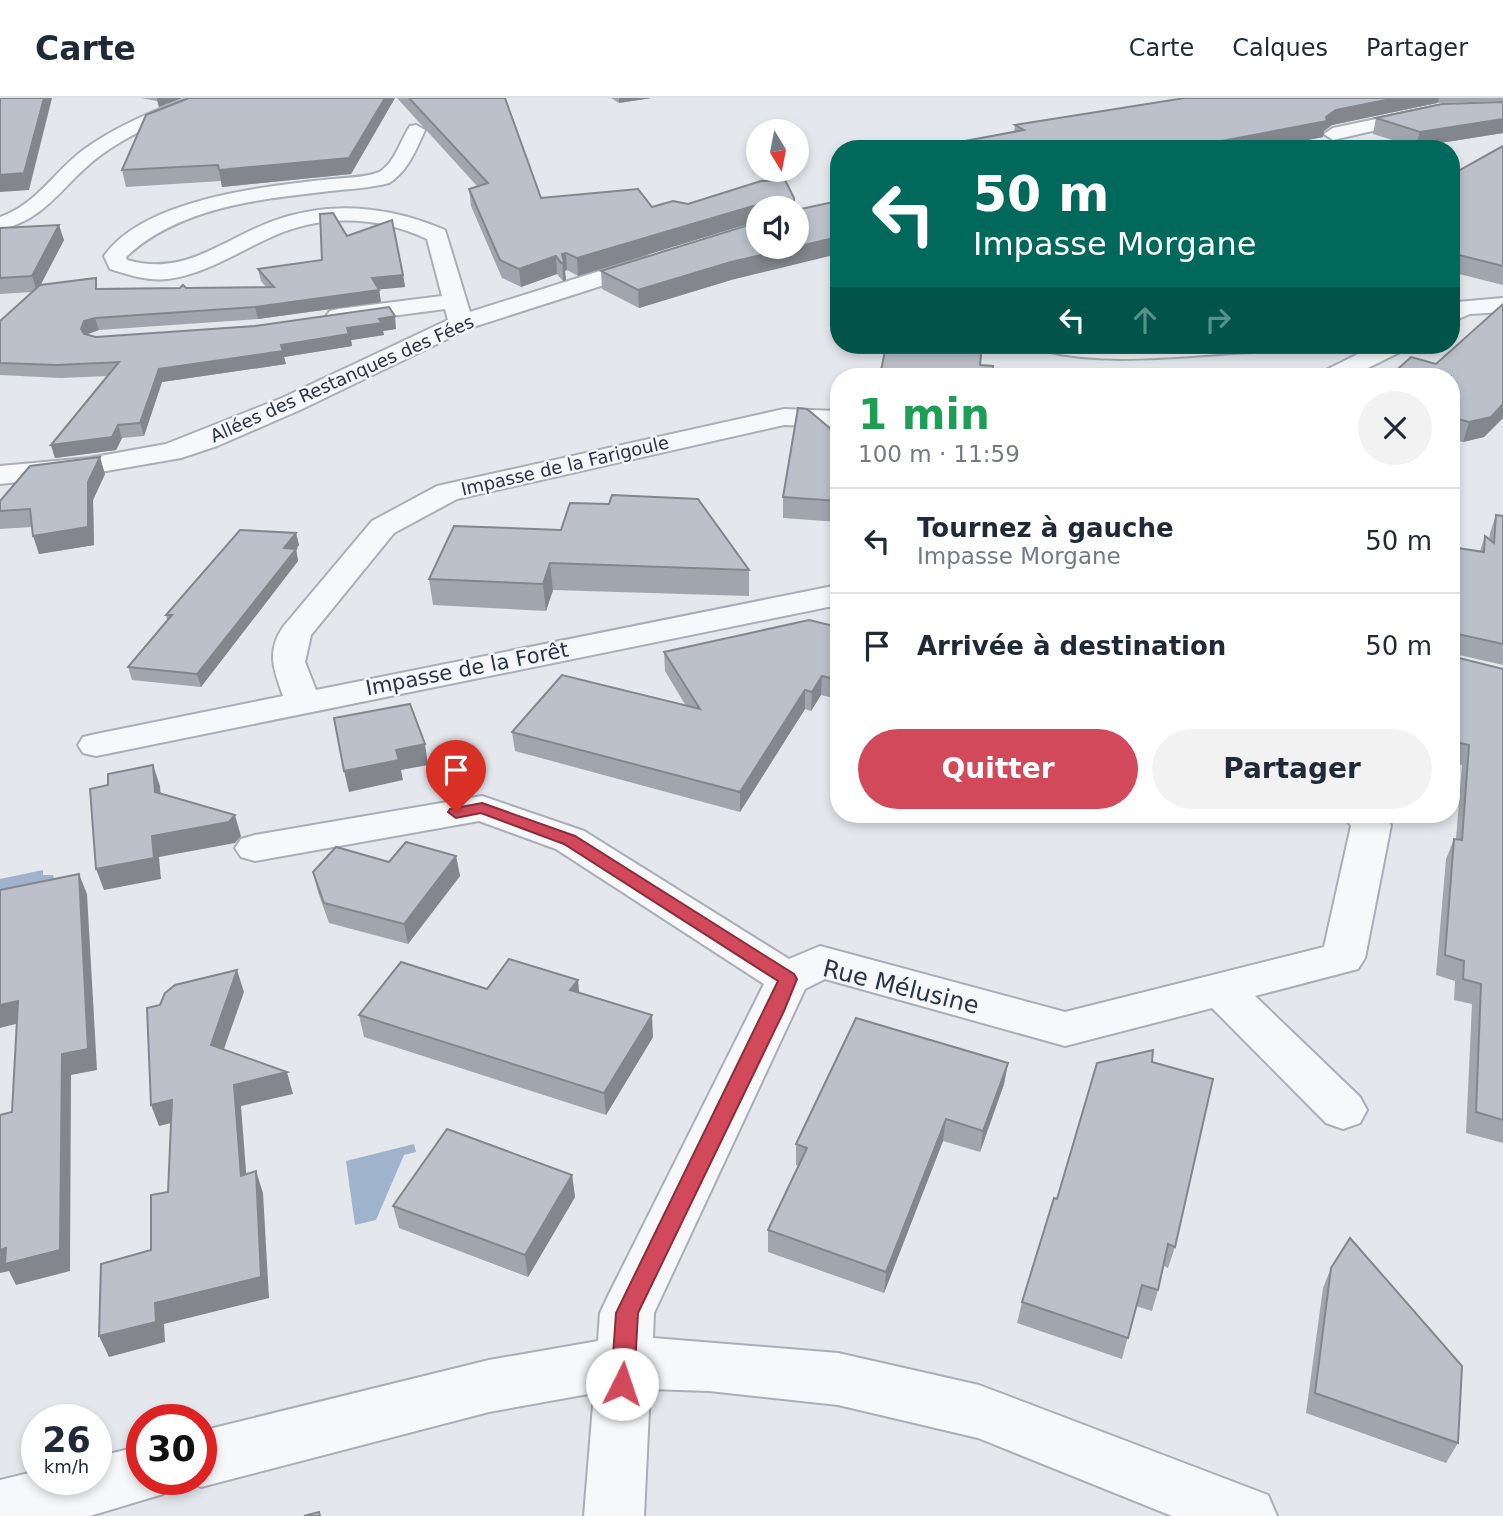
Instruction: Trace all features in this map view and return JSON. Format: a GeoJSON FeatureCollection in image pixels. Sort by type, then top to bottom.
{"type":"FeatureCollection","features":[{"type":"Feature","properties":{"kind":"street"},"geometry":{"type":"LineString","coordinates":[[0,224],[33,211],[79,163],[110,141],[164,114],[206,98]]}},
{"type":"Feature","properties":{"kind":"street"},"geometry":{"type":"LineString","coordinates":[[1333,134],[1438,111],[1503,109]]}},
{"type":"Feature","properties":{"kind":"street"},"geometry":{"type":"LineString","coordinates":[[311,320],[458,312],[437,235],[416,225],[377,216],[346,214],[304,218],[257,236],[197,266],[179,271],[144,272],[128,269],[118,264],[115,256],[122,248],[162,221],[192,211],[261,196],[382,179],[392,174],[402,161],[416,130]]}},
{"type":"Feature","properties":{"kind":"street","name":"Allées des Restanques des Fées"},"geometry":{"type":"LineString","coordinates":[[0,475],[131,460],[171,452],[207,440],[361,372],[458,312],[670,256]]}},
{"type":"Feature","properties":{"kind":"street"},"geometry":{"type":"LineString","coordinates":[[1460,308],[1503,305]]}},
{"type":"Feature","properties":{"kind":"street"},"geometry":{"type":"LineString","coordinates":[[1349,368],[1377,354]]}},
{"type":"Feature","properties":{"kind":"street","name":"Impasse de la Farigoule"},"geometry":{"type":"LineString","coordinates":[[303,702],[288,662],[295,634],[383,527],[447,492],[785,417],[830,419]]}},
{"type":"Feature","properties":{"kind":"street","name":"Impasse de la Forêt"},"geometry":{"type":"LineString","coordinates":[[96,745],[830,597]]}},
{"type":"Feature","properties":{"kind":"street"},"geometry":{"type":"LineString","coordinates":[[255,848],[482,808],[570,840],[788,979],[775,1011],[627,1313],[614,1516]]}},
{"type":"Feature","properties":{"kind":"street","name":"Rue Mélusine"},"geometry":{"type":"LineString","coordinates":[[788,979],[820,962],[1065,1028],[1343,958],[1369,823]]}},
{"type":"Feature","properties":{"kind":"street"},"geometry":{"type":"LineString","coordinates":[[1221,990],[1343,1110]]}},
{"type":"Feature","properties":{"kind":"street"},"geometry":{"type":"LineString","coordinates":[[217,1455],[489,1386],[624,1362],[709,1366],[838,1379],[979,1412],[1247,1516]]}},
{"type":"Feature","properties":{"kind":"street"},"geometry":{"type":"LineString","coordinates":[[0,1510],[126,1478]]}},
{"type":"Feature","properties":{"kind":"water"},"geometry":{"type":"Polygon","coordinates":[[[43,870],[43,875],[53,875],[55,881],[0,901],[0,879],[43,870]]]}},
{"type":"Feature","properties":{"kind":"water"},"geometry":{"type":"Polygon","coordinates":[[[414,1144],[416,1152],[404,1155],[376,1220],[355,1225],[346,1161],[414,1144]]]}},
{"type":"Feature","properties":{"kind":"building"},"geometry":{"type":"Polygon","coordinates":[[[0,98],[44,98],[24,173],[0,175],[0,98]]]}},
{"type":"Feature","properties":{"kind":"building"},"geometry":{"type":"Polygon","coordinates":[[[189,98],[385,98],[349,158],[219,170],[218,165],[122,170],[146,115],[189,98]]]}},
{"type":"Feature","properties":{"kind":"building"},"geometry":{"type":"Polygon","coordinates":[[[409,98],[505,98],[541,198],[638,189],[652,207],[673,201],[688,204],[758,182],[786,182],[793,196],[746,196],[746,208],[577,258],[562,254],[564,262],[561,263],[556,256],[519,269],[500,260],[469,189],[488,183],[409,98]]]}},
{"type":"Feature","properties":{"kind":"building"},"geometry":{"type":"Polygon","coordinates":[[[1185,98],[1396,98],[1336,110],[1326,117],[1327,121],[1227,140],[970,140],[1024,130],[1015,125],[1185,98]]]}},
{"type":"Feature","properties":{"kind":"building"},"geometry":{"type":"Polygon","coordinates":[[[1503,102],[1503,119],[1420,132],[1376,118],[1442,104],[1503,102]]]}},
{"type":"Feature","properties":{"kind":"building"},"geometry":{"type":"Polygon","coordinates":[[[1503,146],[1503,266],[1460,255],[1460,170],[1503,146]]]}},
{"type":"Feature","properties":{"kind":"building"},"geometry":{"type":"Polygon","coordinates":[[[830,203],[830,239],[809,244],[809,207],[830,203]]]}},
{"type":"Feature","properties":{"kind":"building"},"geometry":{"type":"Polygon","coordinates":[[[333,213],[347,236],[392,220],[403,275],[372,278],[379,290],[255,307],[95,318],[84,321],[81,329],[84,334],[96,337],[255,326],[389,307],[395,316],[379,319],[382,323],[347,328],[349,334],[281,345],[283,351],[159,369],[140,423],[118,425],[112,437],[51,445],[119,362],[57,365],[0,363],[0,321],[40,285],[96,278],[96,289],[180,288],[183,285],[186,288],[274,287],[258,269],[322,260],[320,214],[333,213]]]}},
{"type":"Feature","properties":{"kind":"building"},"geometry":{"type":"Polygon","coordinates":[[[59,225],[32,276],[0,278],[0,228],[59,225]]]}},
{"type":"Feature","properties":{"kind":"building"},"geometry":{"type":"Polygon","coordinates":[[[746,226],[746,259],[638,290],[601,271],[746,226]]]}},
{"type":"Feature","properties":{"kind":"building"},"geometry":{"type":"Polygon","coordinates":[[[1503,304],[1503,404],[1491,417],[1469,422],[1460,420],[1460,368],[1399,368],[1411,357],[1436,364],[1447,354],[1460,354],[1460,343],[1503,304]]]}},
{"type":"Feature","properties":{"kind":"building"},"geometry":{"type":"Polygon","coordinates":[[[884,354],[981,354],[980,365],[993,366],[993,368],[882,368],[884,354]]]}},
{"type":"Feature","properties":{"kind":"building"},"geometry":{"type":"Polygon","coordinates":[[[798,408],[807,409],[830,428],[830,500],[783,497],[798,408]]]}},
{"type":"Feature","properties":{"kind":"building"},"geometry":{"type":"Polygon","coordinates":[[[100,457],[88,482],[88,527],[33,536],[30,509],[0,511],[0,501],[30,466],[100,457]]]}},
{"type":"Feature","properties":{"kind":"building"},"geometry":{"type":"Polygon","coordinates":[[[612,495],[698,499],[749,570],[550,563],[543,584],[429,579],[454,526],[561,530],[570,503],[609,504],[612,495]]]}},
{"type":"Feature","properties":{"kind":"building"},"geometry":{"type":"Polygon","coordinates":[[[1496,515],[1503,516],[1503,644],[1460,634],[1460,548],[1484,552],[1485,536],[1494,543],[1496,515]]]}},
{"type":"Feature","properties":{"kind":"building"},"geometry":{"type":"Polygon","coordinates":[[[240,530],[296,533],[284,548],[296,549],[197,674],[128,667],[172,615],[166,615],[240,530]]]}},
{"type":"Feature","properties":{"kind":"building"},"geometry":{"type":"Polygon","coordinates":[[[809,620],[830,625],[830,678],[822,676],[812,692],[805,690],[740,792],[512,732],[562,675],[700,709],[664,652],[809,620]]]}},
{"type":"Feature","properties":{"kind":"building"},"geometry":{"type":"Polygon","coordinates":[[[1460,658],[1503,669],[1503,1120],[1476,1112],[1481,984],[1463,979],[1464,961],[1445,955],[1454,839],[1462,840],[1469,745],[1460,743],[1460,658]]]}},
{"type":"Feature","properties":{"kind":"building"},"geometry":{"type":"Polygon","coordinates":[[[410,704],[425,744],[396,750],[399,760],[344,771],[334,718],[410,704]]]}},
{"type":"Feature","properties":{"kind":"building"},"geometry":{"type":"Polygon","coordinates":[[[153,765],[155,792],[235,815],[229,822],[152,836],[154,858],[96,869],[90,789],[108,785],[108,774],[153,765]]]}},
{"type":"Feature","properties":{"kind":"building"},"geometry":{"type":"Polygon","coordinates":[[[406,842],[456,856],[404,924],[324,903],[313,872],[336,847],[389,862],[406,842]]]}},
{"type":"Feature","properties":{"kind":"building"},"geometry":{"type":"Polygon","coordinates":[[[79,874],[88,1049],[62,1054],[60,1250],[5,1264],[6,1248],[0,1250],[0,1115],[12,1112],[18,1001],[0,1005],[0,890],[79,874]]]}},
{"type":"Feature","properties":{"kind":"building"},"geometry":{"type":"Polygon","coordinates":[[[509,959],[578,980],[570,990],[652,1015],[604,1093],[359,1015],[401,962],[487,989],[509,959]]]}},
{"type":"Feature","properties":{"kind":"building"},"geometry":{"type":"Polygon","coordinates":[[[237,970],[211,1045],[287,1072],[234,1085],[241,1176],[256,1171],[261,1277],[155,1303],[156,1322],[99,1336],[101,1264],[151,1250],[151,1195],[168,1192],[172,1100],[151,1105],[147,1008],[160,1005],[165,993],[175,985],[237,970]]]}},
{"type":"Feature","properties":{"kind":"building"},"geometry":{"type":"Polygon","coordinates":[[[856,1018],[1008,1063],[983,1131],[946,1119],[886,1272],[768,1230],[807,1148],[796,1144],[856,1018]]]}},
{"type":"Feature","properties":{"kind":"building"},"geometry":{"type":"Polygon","coordinates":[[[1153,1050],[1152,1062],[1213,1079],[1175,1247],[1168,1244],[1158,1290],[1142,1285],[1128,1338],[1022,1302],[1054,1198],[1057,1199],[1097,1063],[1153,1050]]]}},
{"type":"Feature","properties":{"kind":"building"},"geometry":{"type":"Polygon","coordinates":[[[447,1129],[572,1175],[525,1255],[393,1206],[447,1129]]]}},
{"type":"Feature","properties":{"kind":"building"},"geometry":{"type":"Polygon","coordinates":[[[1350,1238],[1462,1366],[1458,1443],[1315,1393],[1331,1268],[1350,1238]]]}},
{"type":"Feature","properties":{"kind":"building"},"geometry":{"type":"Polygon","coordinates":[[[319,1512],[320,1516],[304,1516],[319,1512]]]}},
{"type":"Feature","properties":{"kind":"route"},"geometry":{"type":"LineString","coordinates":[[456,812],[482,808],[570,840],[788,979],[775,1011],[627,1313],[622,1384]]}}]}
